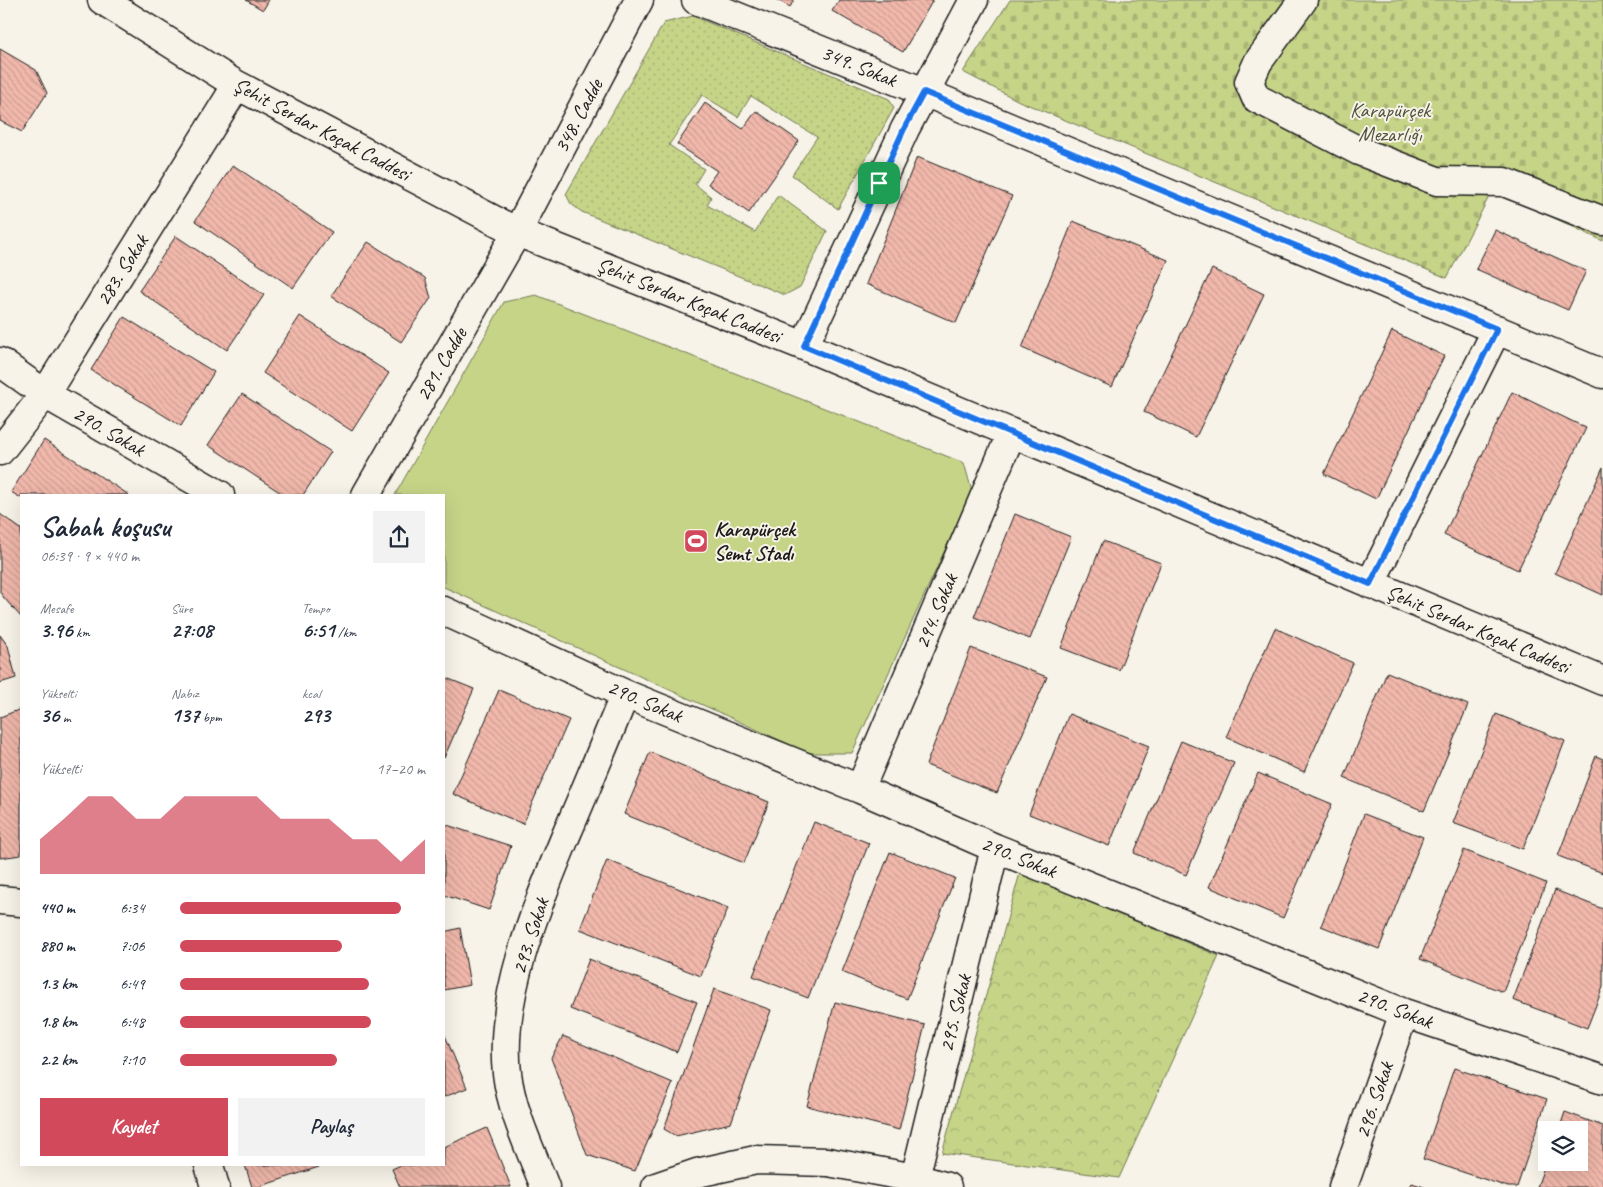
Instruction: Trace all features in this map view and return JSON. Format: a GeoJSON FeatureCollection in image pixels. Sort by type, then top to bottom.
{"type":"FeatureCollection","features":[{"type":"Feature","properties":{"kind":"street","name":"Şehit Serdar Koçak Caddesi"},"geometry":{"type":"LineString","coordinates":[[102,0],[237,85],[517,232],[804,346],[1603,681]]}},
{"type":"Feature","properties":{"kind":"street","name":"348. Cadde"},"geometry":{"type":"LineString","coordinates":[[517,232],[639,0]]}},
{"type":"Feature","properties":{"kind":"street","name":"349. Sokak"},"geometry":{"type":"LineString","coordinates":[[696,0],[924,92],[1603,374]]}},
{"type":"Feature","properties":{"kind":"street"},"geometry":{"type":"LineString","coordinates":[[804,346],[904,129],[974,0]]}},
{"type":"Feature","properties":{"kind":"street"},"geometry":{"type":"LineString","coordinates":[[1303,0],[1258,62],[1249,82],[1256,98],[1359,151],[1437,181],[1504,182],[1603,221]]}},
{"type":"Feature","properties":{"kind":"street","name":"283. Sokak"},"geometry":{"type":"LineString","coordinates":[[0,451],[45,394],[237,85]]}},
{"type":"Feature","properties":{"kind":"street","name":"281. Cadde"},"geometry":{"type":"LineString","coordinates":[[367,494],[517,232]]}},
{"type":"Feature","properties":{"kind":"street"},"geometry":{"type":"LineString","coordinates":[[1370,584],[1497,329]]}},
{"type":"Feature","properties":{"kind":"street","name":"290. Sokak"},"geometry":{"type":"LineString","coordinates":[[0,362],[45,394],[218,494]]}},
{"type":"Feature","properties":{"kind":"street","name":"294. Sokak"},"geometry":{"type":"LineString","coordinates":[[860,789],[1011,434]]}},
{"type":"Feature","properties":{"kind":"street","name":"290. Sokak"},"geometry":{"type":"LineString","coordinates":[[445,611],[625,694],[860,789],[995,848],[1404,1012],[1603,1080]]}},
{"type":"Feature","properties":{"kind":"street","name":"293. Sokak"},"geometry":{"type":"LineString","coordinates":[[545,1187],[516,1111],[507,1073],[506,1028],[517,974],[533,918],[625,694]]}},
{"type":"Feature","properties":{"kind":"street","name":"295. Sokak"},"geometry":{"type":"LineString","coordinates":[[914,1178],[995,848]]}},
{"type":"Feature","properties":{"kind":"street"},"geometry":{"type":"LineString","coordinates":[[0,900],[20,902]]}},
{"type":"Feature","properties":{"kind":"street","name":"296. Sokak"},"geometry":{"type":"LineString","coordinates":[[1343,1187],[1404,1012]]}},
{"type":"Feature","properties":{"kind":"street"},"geometry":{"type":"LineString","coordinates":[[656,1187],[698,1172],[756,1160],[828,1162],[914,1178],[947,1187]]}},
{"type":"Feature","properties":{"kind":"street"},"geometry":{"type":"LineString","coordinates":[[210,1166],[215,1187]]}},
{"type":"Feature","properties":{"kind":"green space","name":"Karapürçek Mezarlığı"},"geometry":{"type":"Polygon","coordinates":[[[1010,0],[1603,0],[1603,241],[1493,189],[1447,278],[1019,101],[963,72],[1010,0]]]}},
{"type":"Feature","properties":{"kind":"green space"},"geometry":{"type":"Polygon","coordinates":[[[693,16],[889,99],[894,108],[838,209],[792,175],[817,137],[751,96],[738,117],[702,95],[669,145],[704,169],[695,184],[711,197],[707,205],[755,232],[778,195],[827,231],[800,287],[785,295],[582,212],[571,204],[566,194],[664,23],[693,16]]]}},
{"type":"Feature","properties":{"kind":"green space","name":"Karapürçek Semt Stadı"},"geometry":{"type":"Polygon","coordinates":[[[536,295],[964,463],[972,491],[852,753],[808,753],[445,587],[445,494],[396,494],[504,302],[536,295]]]}},
{"type":"Feature","properties":{"kind":"green space"},"geometry":{"type":"Polygon","coordinates":[[[1020,873],[1219,956],[1119,1178],[942,1153],[1020,873]]]}},
{"type":"Feature","properties":{"kind":"building"},"geometry":{"type":"Polygon","coordinates":[[[246,0],[269,0],[263,10],[246,0]]]}},
{"type":"Feature","properties":{"kind":"building"},"geometry":{"type":"Polygon","coordinates":[[[777,0],[794,0],[790,7],[777,0]]]}},
{"type":"Feature","properties":{"kind":"building"},"geometry":{"type":"Polygon","coordinates":[[[839,0],[933,0],[903,52],[832,11],[839,0]]]}},
{"type":"Feature","properties":{"kind":"building"},"geometry":{"type":"Polygon","coordinates":[[[0,49],[36,70],[47,93],[22,132],[0,121],[0,49]]]}},
{"type":"Feature","properties":{"kind":"building"},"geometry":{"type":"Polygon","coordinates":[[[705,103],[743,129],[756,111],[799,141],[749,213],[708,184],[717,171],[677,144],[705,103]]]}},
{"type":"Feature","properties":{"kind":"building"},"geometry":{"type":"Polygon","coordinates":[[[917,157],[1012,196],[956,323],[866,284],[917,157]]]}},
{"type":"Feature","properties":{"kind":"building"},"geometry":{"type":"Polygon","coordinates":[[[233,165],[332,232],[293,288],[195,221],[233,165]]]}},
{"type":"Feature","properties":{"kind":"building"},"geometry":{"type":"Polygon","coordinates":[[[1073,221],[1168,260],[1112,387],[1022,348],[1073,221]]]}},
{"type":"Feature","properties":{"kind":"building"},"geometry":{"type":"Polygon","coordinates":[[[1495,230],[1586,271],[1568,310],[1476,269],[1495,230]]]}},
{"type":"Feature","properties":{"kind":"building"},"geometry":{"type":"Polygon","coordinates":[[[176,236],[264,295],[227,350],[139,291],[176,236]]]}},
{"type":"Feature","properties":{"kind":"building"},"geometry":{"type":"Polygon","coordinates":[[[368,242],[425,278],[431,298],[401,342],[331,296],[368,242]]]}},
{"type":"Feature","properties":{"kind":"building"},"geometry":{"type":"Polygon","coordinates":[[[1212,269],[1264,294],[1196,437],[1144,412],[1212,269]]]}},
{"type":"Feature","properties":{"kind":"building"},"geometry":{"type":"Polygon","coordinates":[[[300,316],[389,373],[352,431],[263,373],[300,316]]]}},
{"type":"Feature","properties":{"kind":"building"},"geometry":{"type":"Polygon","coordinates":[[[124,317],[214,372],[181,426],[91,370],[124,317]]]}},
{"type":"Feature","properties":{"kind":"building"},"geometry":{"type":"Polygon","coordinates":[[[1392,331],[1444,356],[1376,499],[1324,474],[1392,331]]]}},
{"type":"Feature","properties":{"kind":"building"},"geometry":{"type":"Polygon","coordinates":[[[1512,392],[1586,428],[1518,570],[1444,535],[1512,392]]]}},
{"type":"Feature","properties":{"kind":"building"},"geometry":{"type":"Polygon","coordinates":[[[242,394],[331,452],[304,494],[282,494],[208,445],[242,394]]]}},
{"type":"Feature","properties":{"kind":"building"},"geometry":{"type":"Polygon","coordinates":[[[44,440],[127,494],[20,494],[20,497],[11,492],[44,440]]]}},
{"type":"Feature","properties":{"kind":"building"},"geometry":{"type":"Polygon","coordinates":[[[1603,467],[1603,595],[1555,573],[1603,467]]]}},
{"type":"Feature","properties":{"kind":"building"},"geometry":{"type":"Polygon","coordinates":[[[0,514],[20,528],[20,616],[0,592],[0,514]]]}},
{"type":"Feature","properties":{"kind":"building"},"geometry":{"type":"Polygon","coordinates":[[[1015,514],[1071,537],[1030,639],[974,617],[1015,514]]]}},
{"type":"Feature","properties":{"kind":"building"},"geometry":{"type":"Polygon","coordinates":[[[1103,541],[1161,563],[1119,670],[1061,648],[1103,541]]]}},
{"type":"Feature","properties":{"kind":"building"},"geometry":{"type":"Polygon","coordinates":[[[1275,628],[1353,663],[1304,772],[1226,737],[1275,628]]]}},
{"type":"Feature","properties":{"kind":"building"},"geometry":{"type":"Polygon","coordinates":[[[0,635],[8,646],[16,678],[0,683],[0,635]]]}},
{"type":"Feature","properties":{"kind":"building"},"geometry":{"type":"Polygon","coordinates":[[[971,648],[1047,677],[997,793],[926,765],[971,648]]]}},
{"type":"Feature","properties":{"kind":"building"},"geometry":{"type":"Polygon","coordinates":[[[1387,672],[1468,705],[1424,811],[1344,778],[1387,672]]]}},
{"type":"Feature","properties":{"kind":"building"},"geometry":{"type":"Polygon","coordinates":[[[445,677],[474,689],[445,756],[445,677]]]}},
{"type":"Feature","properties":{"kind":"building"},"geometry":{"type":"Polygon","coordinates":[[[499,690],[569,720],[523,824],[453,794],[499,690]]]}},
{"type":"Feature","properties":{"kind":"building"},"geometry":{"type":"Polygon","coordinates":[[[20,709],[20,855],[0,858],[0,717],[20,709]]]}},
{"type":"Feature","properties":{"kind":"building"},"geometry":{"type":"Polygon","coordinates":[[[1069,714],[1149,746],[1109,846],[1029,814],[1069,714]]]}},
{"type":"Feature","properties":{"kind":"building"},"geometry":{"type":"Polygon","coordinates":[[[1496,714],[1565,741],[1523,849],[1453,823],[1496,714]]]}},
{"type":"Feature","properties":{"kind":"building"},"geometry":{"type":"Polygon","coordinates":[[[1181,741],[1234,763],[1186,875],[1134,853],[1181,741]]]}},
{"type":"Feature","properties":{"kind":"building"},"geometry":{"type":"Polygon","coordinates":[[[650,752],[769,802],[744,863],[624,814],[650,752]]]}},
{"type":"Feature","properties":{"kind":"building"},"geometry":{"type":"Polygon","coordinates":[[[1596,756],[1603,759],[1603,873],[1558,856],[1596,756]]]}},
{"type":"Feature","properties":{"kind":"building"},"geometry":{"type":"Polygon","coordinates":[[[1258,773],[1332,804],[1283,918],[1209,887],[1258,773]]]}},
{"type":"Feature","properties":{"kind":"building"},"geometry":{"type":"Polygon","coordinates":[[[1364,814],[1423,837],[1379,949],[1321,926],[1364,814]]]}},
{"type":"Feature","properties":{"kind":"building"},"geometry":{"type":"Polygon","coordinates":[[[814,822],[869,843],[808,998],[753,976],[814,822]]]}},
{"type":"Feature","properties":{"kind":"building"},"geometry":{"type":"Polygon","coordinates":[[[445,824],[511,846],[489,910],[445,895],[445,824]]]}},
{"type":"Feature","properties":{"kind":"building"},"geometry":{"type":"Polygon","coordinates":[[[1464,850],[1546,883],[1503,992],[1420,959],[1464,850]]]}},
{"type":"Feature","properties":{"kind":"building"},"geometry":{"type":"Polygon","coordinates":[[[890,852],[955,878],[907,999],[842,972],[890,852]]]}},
{"type":"Feature","properties":{"kind":"building"},"geometry":{"type":"Polygon","coordinates":[[[607,860],[728,908],[701,976],[580,929],[607,860]]]}},
{"type":"Feature","properties":{"kind":"building"},"geometry":{"type":"Polygon","coordinates":[[[1555,890],[1603,909],[1603,987],[1587,1028],[1513,1000],[1555,890]]]}},
{"type":"Feature","properties":{"kind":"building"},"geometry":{"type":"Polygon","coordinates":[[[460,928],[470,985],[445,990],[445,932],[460,928]]]}},
{"type":"Feature","properties":{"kind":"building"},"geometry":{"type":"Polygon","coordinates":[[[589,959],[697,1002],[677,1052],[570,1009],[589,959]]]}},
{"type":"Feature","properties":{"kind":"building"},"geometry":{"type":"Polygon","coordinates":[[[714,989],[771,1010],[731,1123],[676,1136],[664,1129],[714,989]]]}},
{"type":"Feature","properties":{"kind":"building"},"geometry":{"type":"Polygon","coordinates":[[[835,1002],[925,1025],[899,1130],[807,1106],[835,1002]]]}},
{"type":"Feature","properties":{"kind":"building"},"geometry":{"type":"Polygon","coordinates":[[[445,1035],[467,1088],[445,1097],[445,1035]]]}},
{"type":"Feature","properties":{"kind":"building"},"geometry":{"type":"Polygon","coordinates":[[[563,1036],[673,1083],[635,1171],[587,1155],[551,1058],[563,1036]]]}},
{"type":"Feature","properties":{"kind":"building"},"geometry":{"type":"Polygon","coordinates":[[[1454,1068],[1547,1099],[1517,1187],[1508,1187],[1423,1159],[1454,1068]]]}},
{"type":"Feature","properties":{"kind":"building"},"geometry":{"type":"Polygon","coordinates":[[[1565,1112],[1603,1126],[1603,1187],[1537,1187],[1543,1171],[1588,1171],[1588,1121],[1562,1121],[1565,1112]]]}},
{"type":"Feature","properties":{"kind":"building"},"geometry":{"type":"Polygon","coordinates":[[[487,1128],[511,1187],[400,1187],[392,1169],[399,1166],[445,1166],[445,1147],[487,1128]]]}},
{"type":"Feature","properties":{"kind":"building"},"geometry":{"type":"Polygon","coordinates":[[[245,1166],[322,1166],[258,1187],[252,1187],[245,1166]]]}},
{"type":"Feature","properties":{"kind":"building"},"geometry":{"type":"Polygon","coordinates":[[[1412,1183],[1424,1187],[1410,1187],[1412,1183]]]}},
{"type":"Feature","properties":{"kind":"place","name":"Karapürçek Semt Stadı"},"geometry":{"type":"Point","coordinates":[696,541]}},
{"type":"Feature","properties":{"kind":"route"},"geometry":{"type":"LineString","coordinates":[[924,92],[1497,329],[1370,584],[804,346],[879,183],[904,129],[924,92]]}}]}
